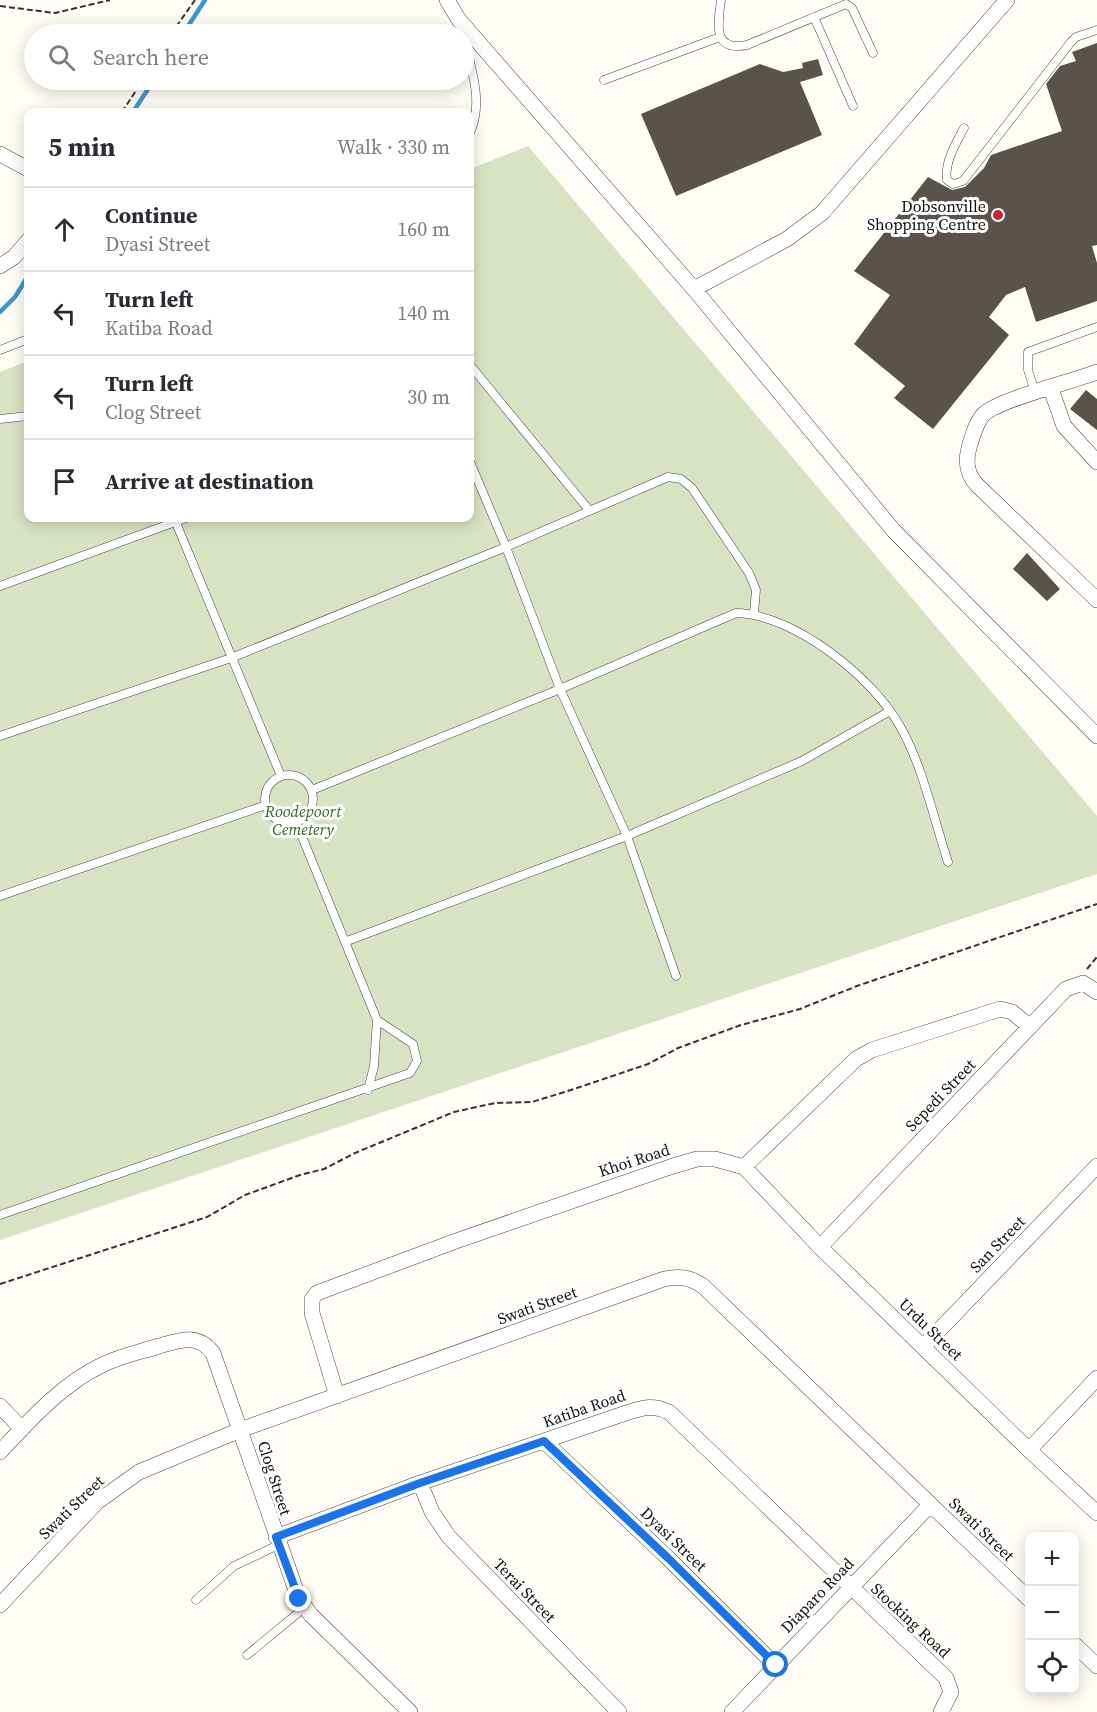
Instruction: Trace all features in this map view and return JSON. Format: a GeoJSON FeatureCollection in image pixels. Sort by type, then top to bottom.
{"type":"FeatureCollection","features":[{"type":"Feature","properties":{"kind":"street"},"geometry":{"type":"LineString","coordinates":[[447,0],[459,24]]}},
{"type":"Feature","properties":{"kind":"street"},"geometry":{"type":"LineString","coordinates":[[694,289],[786,239],[822,213],[1007,0]]}},
{"type":"Feature","properties":{"kind":"street"},"geometry":{"type":"LineString","coordinates":[[474,44],[694,289],[894,531],[1097,736]]}},
{"type":"Feature","properties":{"kind":"street"},"geometry":{"type":"LineString","coordinates":[[0,154],[24,167]]}},
{"type":"Feature","properties":{"kind":"street"},"geometry":{"type":"LineString","coordinates":[[0,266],[14,257],[24,246]]}},
{"type":"Feature","properties":{"kind":"street"},"geometry":{"type":"LineString","coordinates":[[1097,372],[985,413],[977,425],[966,464],[968,472],[978,486],[1097,600]]}},
{"type":"Feature","properties":{"kind":"street"},"geometry":{"type":"LineString","coordinates":[[1052,388],[1064,426],[1097,462]]}},
{"type":"Feature","properties":{"kind":"street","name":"Sepedi Street"},"geometry":{"type":"LineString","coordinates":[[820,1247],[1066,989],[1083,983],[1094,990]]}},
{"type":"Feature","properties":{"kind":"street"},"geometry":{"type":"LineString","coordinates":[[744,1167],[843,1070],[872,1050],[1000,1009],[1012,1012],[1030,1027]]}},
{"type":"Feature","properties":{"kind":"street","name":"Khoi Road"},"geometry":{"type":"LineString","coordinates":[[337,1396],[312,1313],[312,1299],[317,1293],[446,1244],[673,1166],[697,1160],[715,1159],[744,1167]]}},
{"type":"Feature","properties":{"kind":"street","name":"San Street"},"geometry":{"type":"LineString","coordinates":[[923,1347],[1097,1166]]}},
{"type":"Feature","properties":{"kind":"street","name":"Urdu Street"},"geometry":{"type":"LineString","coordinates":[[744,1167],[820,1247],[1097,1513]]}},
{"type":"Feature","properties":{"kind":"street","name":"Swati Street"},"geometry":{"type":"LineString","coordinates":[[0,1605],[84,1516],[114,1489],[166,1459],[240,1430],[664,1279],[684,1277],[703,1286],[1025,1596]]}},
{"type":"Feature","properties":{"kind":"street","name":"Clog Street"},"geometry":{"type":"LineString","coordinates":[[22,1429],[80,1377],[117,1358],[190,1339],[206,1343],[213,1353],[293,1588],[304,1608],[410,1712]]}},
{"type":"Feature","properties":{"kind":"street"},"geometry":{"type":"LineString","coordinates":[[1029,1450],[1097,1378]]}},
{"type":"Feature","properties":{"kind":"street"},"geometry":{"type":"LineString","coordinates":[[0,1406],[22,1429],[0,1452]]}},
{"type":"Feature","properties":{"kind":"street","name":"Katiba Road"},"geometry":{"type":"LineString","coordinates":[[277,1541],[420,1483],[636,1410],[660,1408],[669,1412],[850,1586]]}},
{"type":"Feature","properties":{"kind":"street","name":"Dyasi Street"},"geometry":{"type":"LineString","coordinates":[[544,1441],[668,1558],[776,1665]]}},
{"type":"Feature","properties":{"kind":"street","name":"Terai Street"},"geometry":{"type":"LineString","coordinates":[[420,1483],[432,1512],[449,1537],[619,1712]]}},
{"type":"Feature","properties":{"kind":"street","name":"Diaparo Road"},"geometry":{"type":"LineString","coordinates":[[732,1712],[930,1504]]}},
{"type":"Feature","properties":{"kind":"street","name":"Stocking Road"},"geometry":{"type":"LineString","coordinates":[[850,1586],[946,1678],[951,1692],[941,1712]]}},
{"type":"Feature","properties":{"kind":"street"},"geometry":{"type":"LineString","coordinates":[[1079,1649],[1097,1666]]}},
{"type":"Feature","properties":{"kind":"lane"},"geometry":{"type":"LineString","coordinates":[[721,0],[720,37],[730,47],[747,45],[843,4],[852,8],[873,53]]}},
{"type":"Feature","properties":{"kind":"lane"},"geometry":{"type":"LineString","coordinates":[[814,17],[853,106]]}},
{"type":"Feature","properties":{"kind":"lane"},"geometry":{"type":"LineString","coordinates":[[964,129],[954,146],[947,170],[947,180],[953,184],[963,181],[1071,42],[1076,37],[1097,30]]}},
{"type":"Feature","properties":{"kind":"lane"},"geometry":{"type":"LineString","coordinates":[[604,80],[720,37]]}},
{"type":"Feature","properties":{"kind":"lane"},"geometry":{"type":"LineString","coordinates":[[474,89],[477,104],[474,123]]}},
{"type":"Feature","properties":{"kind":"lane"},"geometry":{"type":"LineString","coordinates":[[1035,393],[1028,370],[1028,352],[1097,327]]}},
{"type":"Feature","properties":{"kind":"lane"},"geometry":{"type":"LineString","coordinates":[[0,350],[24,341]]}},
{"type":"Feature","properties":{"kind":"lane"},"geometry":{"type":"LineString","coordinates":[[474,370],[590,510]]}},
{"type":"Feature","properties":{"kind":"lane"},"geometry":{"type":"LineString","coordinates":[[0,419],[24,416]]}},
{"type":"Feature","properties":{"kind":"lane"},"geometry":{"type":"LineString","coordinates":[[474,471],[506,547],[560,689],[627,836],[676,976]]}},
{"type":"Feature","properties":{"kind":"lane"},"geometry":{"type":"LineString","coordinates":[[0,736],[231,658],[506,547],[668,477],[681,479],[692,488],[749,573],[756,590],[754,613]]}},
{"type":"Feature","properties":{"kind":"lane"},"geometry":{"type":"LineString","coordinates":[[0,586],[167,522]]}},
{"type":"Feature","properties":{"kind":"lane"},"geometry":{"type":"LineString","coordinates":[[176,522],[281,776]]}},
{"type":"Feature","properties":{"kind":"lane"},"geometry":{"type":"LineString","coordinates":[[312,790],[560,689],[736,613],[754,613],[792,630],[845,664],[890,711],[910,746],[948,862]]}},
{"type":"Feature","properties":{"kind":"lane"},"geometry":{"type":"LineString","coordinates":[[347,941],[627,836],[802,761],[890,711]]}},
{"type":"Feature","properties":{"kind":"lane"},"geometry":{"type":"LineString","coordinates":[[288,775],[303,779],[312,790],[312,806],[303,818],[296,822],[281,821],[274,817],[266,805],[267,791],[281,776],[288,775]]}},
{"type":"Feature","properties":{"kind":"lane"},"geometry":{"type":"LineString","coordinates":[[0,896],[266,805]]}},
{"type":"Feature","properties":{"kind":"lane"},"geometry":{"type":"LineString","coordinates":[[296,822],[347,941],[377,1020],[374,1066],[368,1090]]}},
{"type":"Feature","properties":{"kind":"lane"},"geometry":{"type":"LineString","coordinates":[[0,1215],[410,1074],[417,1061],[413,1044],[377,1020]]}},
{"type":"Feature","properties":{"kind":"lane"},"geometry":{"type":"LineString","coordinates":[[196,1600],[234,1566],[277,1541]]}},
{"type":"Feature","properties":{"kind":"lane"},"geometry":{"type":"LineString","coordinates":[[248,1655],[304,1608]]}},
{"type":"Feature","properties":{"kind":"path"},"geometry":{"type":"LineString","coordinates":[[0,6],[55,13],[110,0]]}},
{"type":"Feature","properties":{"kind":"path"},"geometry":{"type":"LineString","coordinates":[[178,24],[195,0]]}},
{"type":"Feature","properties":{"kind":"path"},"geometry":{"type":"LineString","coordinates":[[124,108],[136,90]]}},
{"type":"Feature","properties":{"kind":"path"},"geometry":{"type":"LineString","coordinates":[[0,1284],[207,1217],[222,1211],[245,1195],[300,1175],[324,1169],[378,1143],[454,1112],[495,1103],[532,1102],[571,1090],[648,1064],[678,1048],[741,1024],[800,1009],[874,980],[1097,904]]}},
{"type":"Feature","properties":{"kind":"green space","name":"Roodepoort Cemetery"},"geometry":{"type":"Polygon","coordinates":[[[528,146],[1097,816],[1097,874],[0,1240],[0,372],[24,363],[24,522],[474,522],[474,167],[528,146]]]}},
{"type":"Feature","properties":{"kind":"building","name":"Dobsonville Shopping Centre"},"geometry":{"type":"Polygon","coordinates":[[[1097,43],[1097,245],[1092,246],[1097,263],[1097,301],[1036,322],[1025,287],[1006,295],[989,317],[1009,335],[933,429],[894,398],[905,386],[854,344],[890,295],[854,271],[928,177],[952,190],[965,187],[984,168],[991,155],[1062,131],[1046,84],[1060,66],[1076,61],[1072,52],[1097,43]]]}},
{"type":"Feature","properties":{"kind":"building"},"geometry":{"type":"Polygon","coordinates":[[[818,59],[823,75],[800,82],[822,135],[676,196],[641,114],[760,64],[783,72],[803,68],[802,63],[818,59]]]}},
{"type":"Feature","properties":{"kind":"building"},"geometry":{"type":"Polygon","coordinates":[[[1086,390],[1097,399],[1097,430],[1070,409],[1086,390]]]}},
{"type":"Feature","properties":{"kind":"building"},"geometry":{"type":"Polygon","coordinates":[[[1027,553],[1060,589],[1047,601],[1013,569],[1027,553]]]}},
{"type":"Feature","properties":{"kind":"waterway"},"geometry":{"type":"LineString","coordinates":[[189,24],[205,0]]}},
{"type":"Feature","properties":{"kind":"waterway"},"geometry":{"type":"LineString","coordinates":[[136,108],[147,90]]}},
{"type":"Feature","properties":{"kind":"waterway"},"geometry":{"type":"LineString","coordinates":[[0,312],[15,297],[24,282]]}},
{"type":"Feature","properties":{"kind":"place","name":"Dobsonville Shopping Centre"},"geometry":{"type":"Point","coordinates":[998,215]}},
{"type":"Feature","properties":{"kind":"route"},"geometry":{"type":"LineString","coordinates":[[299,1599],[276,1537],[420,1483],[544,1441],[668,1558],[776,1665]]}}]}
